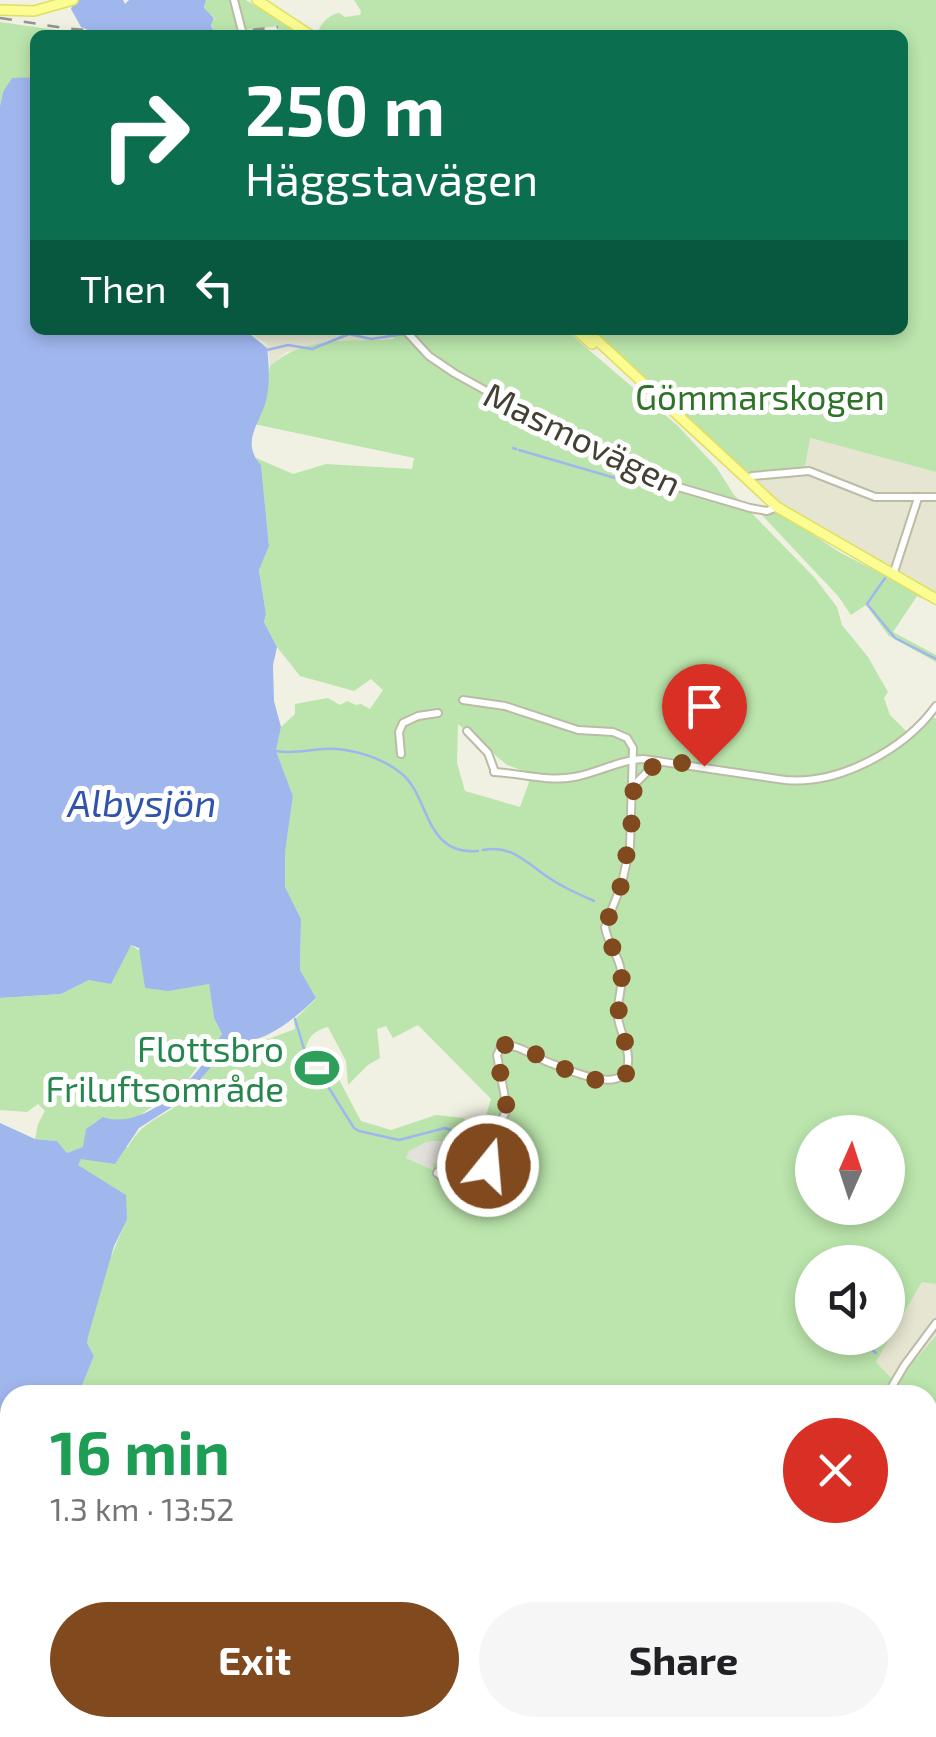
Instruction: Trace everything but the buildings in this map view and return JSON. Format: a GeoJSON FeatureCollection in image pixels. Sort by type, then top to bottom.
{"type":"FeatureCollection","features":[{"type":"Feature","properties":{"kind":"main road"},"geometry":{"type":"LineString","coordinates":[[256,0],[302,30]]}},
{"type":"Feature","properties":{"kind":"main road"},"geometry":{"type":"LineString","coordinates":[[265,0],[310,30]]}},
{"type":"Feature","properties":{"kind":"main road"},"geometry":{"type":"LineString","coordinates":[[0,8],[34,11],[67,1]]}},
{"type":"Feature","properties":{"kind":"main road"},"geometry":{"type":"LineString","coordinates":[[583,335],[604,350]]}},
{"type":"Feature","properties":{"kind":"main road"},"geometry":{"type":"LineString","coordinates":[[590,335],[777,507],[936,599]]}},
{"type":"Feature","properties":{"kind":"street"},"geometry":{"type":"LineString","coordinates":[[234,0],[243,30]]}},
{"type":"Feature","properties":{"kind":"street","name":"Masmovägen"},"geometry":{"type":"LineString","coordinates":[[410,335],[440,364],[499,398],[547,418],[635,470],[750,508],[766,511],[777,507]]}},
{"type":"Feature","properties":{"kind":"street"},"geometry":{"type":"LineString","coordinates":[[748,480],[752,476],[784,472],[816,472],[875,497],[936,497]]}},
{"type":"Feature","properties":{"kind":"street"},"geometry":{"type":"LineString","coordinates":[[893,575],[918,498]]}},
{"type":"Feature","properties":{"kind":"street"},"geometry":{"type":"LineString","coordinates":[[463,700],[505,706],[578,730],[613,732],[627,738],[634,759],[630,846],[623,864],[622,883],[605,927],[621,967],[618,1018],[628,1052],[628,1070],[612,1080],[598,1079],[506,1044],[497,1055],[507,1109],[488,1166],[482,1172],[463,1176]]}},
{"type":"Feature","properties":{"kind":"street"},"geometry":{"type":"LineString","coordinates":[[468,731],[488,752],[494,772],[571,778],[634,759],[785,780],[813,779],[891,750],[936,706]]}},
{"type":"Feature","properties":{"kind":"street"},"geometry":{"type":"LineString","coordinates":[[400,754],[399,732],[403,723],[418,716],[438,714]]}},
{"type":"Feature","properties":{"kind":"street"},"geometry":{"type":"LineString","coordinates":[[634,784],[660,760]]}},
{"type":"Feature","properties":{"kind":"street"},"geometry":{"type":"LineString","coordinates":[[893,1385],[936,1323]]}},
{"type":"Feature","properties":{"kind":"shaded area"},"geometry":{"type":"Polygon","coordinates":[[[253,335],[395,335],[286,352],[270,366],[267,344],[253,335]]]}},
{"type":"Feature","properties":{"kind":"shaded area"},"geometry":{"type":"Polygon","coordinates":[[[809,438],[936,472],[936,597],[782,507],[752,481],[809,438]]]}},
{"type":"Feature","properties":{"kind":"shaded area"},"geometry":{"type":"Polygon","coordinates":[[[456,1140],[465,1146],[489,1141],[486,1159],[481,1165],[461,1167],[451,1159],[433,1163],[433,1170],[406,1158],[409,1151],[426,1142],[456,1140]]]}},
{"type":"Feature","properties":{"kind":"shaded area"},"geometry":{"type":"Polygon","coordinates":[[[923,1281],[936,1284],[936,1385],[889,1385],[892,1379],[876,1362],[880,1355],[905,1355],[905,1312],[923,1281]]]}},
{"type":"Feature","properties":{"kind":"green space"},"geometry":{"type":"Polygon","coordinates":[[[206,0],[232,0],[241,30],[214,30],[211,23],[215,18],[204,9],[206,0]]]}},
{"type":"Feature","properties":{"kind":"green space"},"geometry":{"type":"Polygon","coordinates":[[[235,0],[246,0],[294,30],[277,30],[277,26],[245,30],[235,0]]]}},
{"type":"Feature","properties":{"kind":"green space","name":"Gömmarskogen"},"geometry":{"type":"Polygon","coordinates":[[[354,0],[936,0],[936,472],[810,438],[804,471],[752,478],[600,335],[908,335],[908,30],[320,30],[329,17],[339,13],[345,17],[360,15],[354,0]]]}},
{"type":"Feature","properties":{"kind":"green space"},"geometry":{"type":"Polygon","coordinates":[[[0,22],[57,30],[30,30],[30,77],[3,92],[0,106],[0,22]]]}},
{"type":"Feature","properties":{"kind":"green space"},"geometry":{"type":"Polygon","coordinates":[[[395,335],[572,335],[678,426],[717,468],[734,495],[814,577],[837,607],[842,625],[868,657],[888,692],[884,698],[890,715],[910,735],[931,717],[936,718],[936,1284],[922,1282],[905,1312],[905,1245],[795,1245],[795,1355],[880,1355],[876,1362],[892,1379],[889,1385],[82,1385],[94,1356],[87,1343],[98,1296],[127,1220],[77,1164],[82,1158],[128,1147],[146,1125],[188,1095],[228,1038],[242,1049],[295,1029],[294,1020],[316,999],[300,970],[301,919],[285,888],[285,853],[293,796],[276,751],[281,727],[295,714],[295,704],[328,698],[340,705],[347,701],[370,709],[383,690],[371,679],[354,691],[300,676],[277,647],[264,622],[259,569],[269,546],[261,466],[254,457],[293,474],[326,464],[412,469],[414,458],[254,424],[266,401],[270,366],[314,344],[393,339],[395,335]],[[458,724],[457,763],[465,791],[520,807],[532,774],[507,765],[458,724]],[[418,1025],[393,1038],[386,1026],[377,1029],[380,1058],[348,1085],[346,1061],[328,1027],[312,1035],[306,1051],[291,1062],[321,1078],[336,1074],[361,1121],[391,1130],[436,1115],[464,1118],[473,1134],[483,1126],[491,1099],[418,1025]],[[456,1140],[426,1142],[406,1158],[432,1169],[433,1163],[451,1159],[486,1159],[490,1148],[488,1141],[465,1146],[456,1140]]]}},
{"type":"Feature","properties":{"kind":"green space"},"geometry":{"type":"Polygon","coordinates":[[[778,511],[839,552],[936,602],[917,596],[893,632],[936,655],[936,662],[889,636],[866,605],[851,615],[760,513],[778,511]]]}},
{"type":"Feature","properties":{"kind":"green space"},"geometry":{"type":"Polygon","coordinates":[[[131,945],[193,986],[209,984],[214,1018],[222,1034],[183,1086],[137,1117],[117,1122],[83,1148],[67,1153],[57,1141],[35,1139],[45,1111],[38,1104],[27,1112],[0,1110],[0,998],[61,994],[89,980],[131,945]]]}},
{"type":"Feature","properties":{"kind":"green space"},"geometry":{"type":"Polygon","coordinates":[[[936,1336],[936,1385],[899,1385],[936,1336]]]}},
{"type":"Feature","properties":{"kind":"water"},"geometry":{"type":"Polygon","coordinates":[[[74,0],[123,0],[125,4],[129,0],[206,0],[204,8],[214,18],[214,30],[88,30],[81,27],[71,9],[74,0]]]}},
{"type":"Feature","properties":{"kind":"water","name":"Albysjön"},"geometry":{"type":"Polygon","coordinates":[[[30,77],[30,335],[251,335],[267,348],[267,397],[252,440],[261,465],[269,546],[259,570],[264,622],[277,647],[274,701],[281,727],[276,751],[293,796],[285,887],[301,919],[300,970],[316,998],[263,1037],[239,1042],[228,1039],[217,1060],[183,1100],[139,1128],[115,1164],[81,1159],[78,1165],[126,1195],[127,1220],[114,1246],[89,1333],[87,1343],[94,1356],[82,1385],[0,1385],[0,1123],[35,1139],[57,1141],[67,1153],[83,1147],[86,1129],[103,1117],[133,1117],[177,1091],[201,1067],[222,1034],[214,1018],[209,984],[168,991],[145,988],[139,948],[131,945],[111,984],[89,980],[61,994],[0,998],[0,106],[12,78],[30,77]]]}},
{"type":"Feature","properties":{"kind":"waterway"},"geometry":{"type":"LineString","coordinates":[[267,350],[288,345],[312,349],[347,335]]}},
{"type":"Feature","properties":{"kind":"waterway"},"geometry":{"type":"LineString","coordinates":[[353,335],[371,339],[397,335]]}},
{"type":"Feature","properties":{"kind":"waterway"},"geometry":{"type":"LineString","coordinates":[[519,450],[622,480]]}},
{"type":"Feature","properties":{"kind":"waterway"},"geometry":{"type":"LineString","coordinates":[[885,578],[867,604],[895,638],[936,659]]}},
{"type":"Feature","properties":{"kind":"waterway"},"geometry":{"type":"LineString","coordinates":[[276,751],[343,750],[385,763],[411,784],[430,823],[447,844],[478,851]]}},
{"type":"Feature","properties":{"kind":"waterway"},"geometry":{"type":"LineString","coordinates":[[483,850],[515,854],[554,881],[594,901]]}},
{"type":"Feature","properties":{"kind":"waterway"},"geometry":{"type":"LineString","coordinates":[[295,1019],[311,1062]]}},
{"type":"Feature","properties":{"kind":"waterway"},"geometry":{"type":"LineString","coordinates":[[322,1077],[359,1131],[399,1140],[445,1128],[468,1137],[489,1135]]}},
{"type":"Feature","properties":{"kind":"railway"},"geometry":{"type":"LineString","coordinates":[[0,18],[85,30]]}},
{"type":"Feature","properties":{"kind":"railway"},"geometry":{"type":"LineString","coordinates":[[251,30],[278,27]]}},
{"type":"Feature","properties":{"kind":"place","name":"Flottsbro Friluftsområde"},"geometry":{"type":"Point","coordinates":[317,1068]}},
{"type":"Feature","properties":{"kind":"route"},"geometry":{"type":"LineString","coordinates":[[488,1166],[507,1109],[497,1055],[502,1045],[512,1045],[598,1079],[612,1080],[626,1074],[628,1052],[618,1018],[622,974],[605,927],[622,883],[623,864],[630,846],[634,784],[660,760],[704,766]]}}]}
